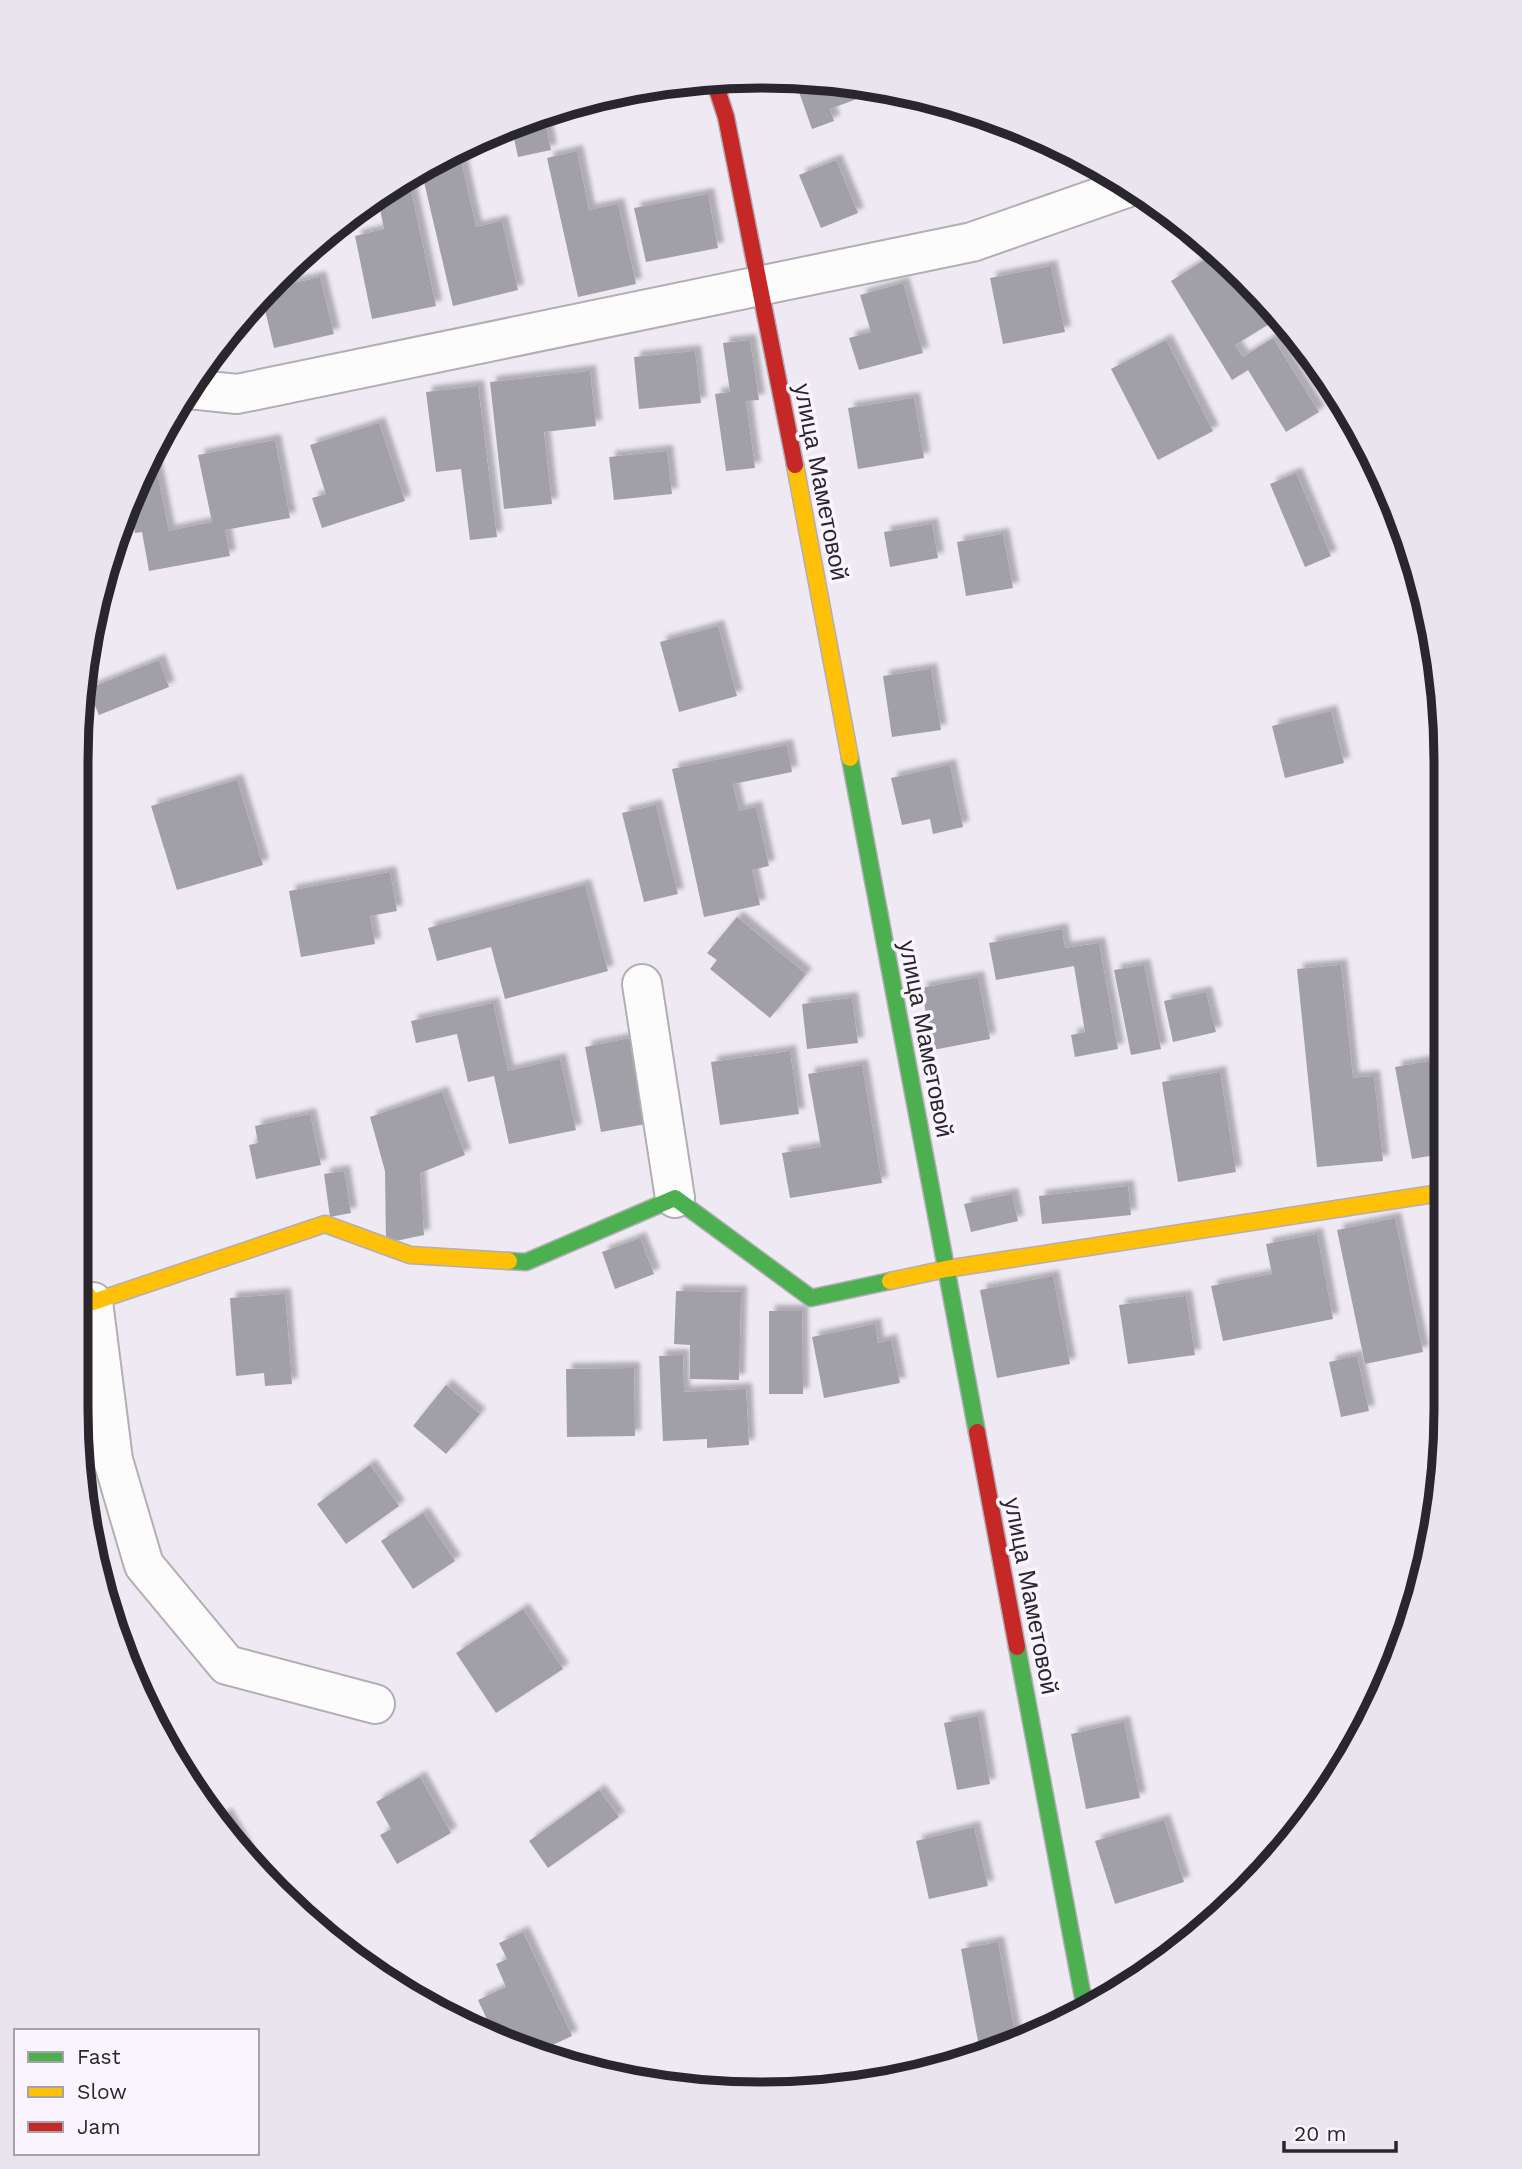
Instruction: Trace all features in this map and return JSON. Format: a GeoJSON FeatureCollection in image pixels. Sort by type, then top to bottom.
{"type":"FeatureCollection","features":[{"type":"Feature","properties":{"kind":"street","name":"улица Маметовой"},"geometry":{"type":"LineString","coordinates":[[717,89],[726,117],[760,286],[1083,1999]]}},
{"type":"Feature","properties":{"kind":"street"},"geometry":{"type":"LineString","coordinates":[[199,390],[237,394],[972,243],[1119,191]]}},
{"type":"Feature","properties":{"kind":"street"},"geometry":{"type":"LineString","coordinates":[[642,984],[676,1198],[811,1298],[946,1269],[1434,1194]]}},
{"type":"Feature","properties":{"kind":"street"},"geometry":{"type":"LineString","coordinates":[[87,1289],[325,1224],[410,1255],[526,1262],[676,1198]]}},
{"type":"Feature","properties":{"kind":"street"},"geometry":{"type":"LineString","coordinates":[[87,1308],[113,1460],[144,1565],[227,1665],[375,1704]]}},
{"type":"Feature","properties":{"kind":"building"},"geometry":{"type":"Polygon","coordinates":[[[798,89],[866,96],[830,109],[834,121],[812,129],[798,89]]]}},
{"type":"Feature","properties":{"kind":"building"},"geometry":{"type":"Polygon","coordinates":[[[545,123],[551,150],[518,157],[513,135],[545,123]]]}},
{"type":"Feature","properties":{"kind":"building"},"geometry":{"type":"Polygon","coordinates":[[[577,151],[589,210],[618,204],[636,284],[578,297],[547,158],[577,151]]]}},
{"type":"Feature","properties":{"kind":"building"},"geometry":{"type":"Polygon","coordinates":[[[461,158],[476,227],[502,221],[518,290],[453,306],[423,178],[461,158]]]}},
{"type":"Feature","properties":{"kind":"building"},"geometry":{"type":"Polygon","coordinates":[[[836,160],[858,213],[821,228],[799,175],[836,160]]]}},
{"type":"Feature","properties":{"kind":"building"},"geometry":{"type":"Polygon","coordinates":[[[410,187],[436,306],[372,319],[355,236],[384,229],[379,206],[410,187]]]}},
{"type":"Feature","properties":{"kind":"building"},"geometry":{"type":"Polygon","coordinates":[[[708,194],[718,248],[646,262],[634,208],[708,194]]]}},
{"type":"Feature","properties":{"kind":"building"},"geometry":{"type":"Polygon","coordinates":[[[1208,258],[1272,323],[1235,345],[1243,357],[1273,338],[1319,412],[1286,432],[1248,370],[1232,380],[1171,281],[1208,258]]]}},
{"type":"Feature","properties":{"kind":"building"},"geometry":{"type":"Polygon","coordinates":[[[1051,266],[1065,332],[1003,344],[990,278],[1051,266]]]}},
{"type":"Feature","properties":{"kind":"building"},"geometry":{"type":"Polygon","coordinates":[[[320,277],[334,334],[274,348],[264,307],[285,285],[320,277]]]}},
{"type":"Feature","properties":{"kind":"building"},"geometry":{"type":"Polygon","coordinates":[[[903,283],[923,353],[859,370],[849,338],[871,332],[860,295],[903,283]]]}},
{"type":"Feature","properties":{"kind":"building"},"geometry":{"type":"Polygon","coordinates":[[[750,340],[759,400],[746,401],[755,468],[726,471],[715,394],[730,392],[723,343],[750,340]]]}},
{"type":"Feature","properties":{"kind":"building"},"geometry":{"type":"Polygon","coordinates":[[[1166,340],[1213,431],[1158,460],[1111,369],[1166,340]]]}},
{"type":"Feature","properties":{"kind":"building"},"geometry":{"type":"Polygon","coordinates":[[[695,351],[701,403],[639,409],[634,357],[695,351]]]}},
{"type":"Feature","properties":{"kind":"building"},"geometry":{"type":"Polygon","coordinates":[[[590,371],[596,426],[544,432],[552,504],[504,509],[490,382],[590,371]]]}},
{"type":"Feature","properties":{"kind":"building"},"geometry":{"type":"Polygon","coordinates":[[[478,386],[497,537],[470,540],[461,469],[436,472],[426,392],[478,386]]]}},
{"type":"Feature","properties":{"kind":"building"},"geometry":{"type":"Polygon","coordinates":[[[914,398],[924,458],[858,469],[848,408],[914,398]]]}},
{"type":"Feature","properties":{"kind":"building"},"geometry":{"type":"Polygon","coordinates":[[[379,423],[405,501],[322,528],[312,498],[326,494],[310,445],[379,423]]]}},
{"type":"Feature","properties":{"kind":"building"},"geometry":{"type":"Polygon","coordinates":[[[275,440],[290,518],[225,530],[230,556],[149,571],[142,532],[135,533],[133,520],[156,466],[169,531],[212,522],[198,455],[275,440]]]}},
{"type":"Feature","properties":{"kind":"building"},"geometry":{"type":"Polygon","coordinates":[[[667,451],[672,494],[614,500],[609,457],[667,451]]]}},
{"type":"Feature","properties":{"kind":"building"},"geometry":{"type":"Polygon","coordinates":[[[1296,473],[1331,556],[1305,567],[1270,484],[1296,473]]]}},
{"type":"Feature","properties":{"kind":"building"},"geometry":{"type":"Polygon","coordinates":[[[932,524],[938,558],[890,567],[884,532],[932,524]]]}},
{"type":"Feature","properties":{"kind":"building"},"geometry":{"type":"Polygon","coordinates":[[[1003,534],[1013,588],[966,596],[957,542],[1003,534]]]}},
{"type":"Feature","properties":{"kind":"building"},"geometry":{"type":"Polygon","coordinates":[[[718,626],[737,696],[679,712],[660,642],[718,626]]]}},
{"type":"Feature","properties":{"kind":"building"},"geometry":{"type":"Polygon","coordinates":[[[159,660],[169,687],[99,715],[91,696],[92,687],[159,660]]]}},
{"type":"Feature","properties":{"kind":"building"},"geometry":{"type":"Polygon","coordinates":[[[931,669],[941,730],[892,737],[883,676],[931,669]]]}},
{"type":"Feature","properties":{"kind":"building"},"geometry":{"type":"Polygon","coordinates":[[[1331,711],[1344,763],[1285,778],[1272,726],[1331,711]]]}},
{"type":"Feature","properties":{"kind":"building"},"geometry":{"type":"Polygon","coordinates":[[[787,745],[792,772],[733,784],[739,811],[756,807],[769,866],[752,870],[760,905],[704,917],[672,769],[787,745]]]}},
{"type":"Feature","properties":{"kind":"building"},"geometry":{"type":"Polygon","coordinates":[[[950,765],[963,827],[933,834],[930,819],[902,825],[891,778],[950,765]]]}},
{"type":"Feature","properties":{"kind":"building"},"geometry":{"type":"Polygon","coordinates":[[[237,780],[263,865],[177,890],[151,806],[237,780]]]}},
{"type":"Feature","properties":{"kind":"building"},"geometry":{"type":"Polygon","coordinates":[[[656,805],[678,894],[644,902],[622,813],[656,805]]]}},
{"type":"Feature","properties":{"kind":"building"},"geometry":{"type":"Polygon","coordinates":[[[390,872],[397,911],[370,916],[375,944],[301,957],[289,891],[390,872]]]}},
{"type":"Feature","properties":{"kind":"building"},"geometry":{"type":"Polygon","coordinates":[[[585,885],[608,971],[505,999],[491,947],[437,961],[428,928],[585,885]]]}},
{"type":"Feature","properties":{"kind":"building"},"geometry":{"type":"Polygon","coordinates":[[[737,917],[806,974],[770,1018],[710,969],[717,960],[707,953],[737,917]]]}},
{"type":"Feature","properties":{"kind":"building"},"geometry":{"type":"Polygon","coordinates":[[[1062,929],[1065,948],[1099,943],[1118,1049],[1075,1057],[1071,1035],[1085,1032],[1074,966],[996,980],[989,943],[1062,929]]]}},
{"type":"Feature","properties":{"kind":"building"},"geometry":{"type":"Polygon","coordinates":[[[1144,965],[1161,1049],[1131,1055],[1114,970],[1144,965]]]}},
{"type":"Feature","properties":{"kind":"building"},"geometry":{"type":"Polygon","coordinates":[[[1341,965],[1353,1078],[1374,1076],[1383,1161],[1317,1167],[1297,969],[1341,965]]]}},
{"type":"Feature","properties":{"kind":"building"},"geometry":{"type":"Polygon","coordinates":[[[978,977],[990,1039],[933,1050],[921,988],[978,977]]]}},
{"type":"Feature","properties":{"kind":"building"},"geometry":{"type":"Polygon","coordinates":[[[1206,992],[1216,1032],[1173,1042],[1164,1001],[1206,992]]]}},
{"type":"Feature","properties":{"kind":"building"},"geometry":{"type":"Polygon","coordinates":[[[852,998],[858,1043],[807,1049],[802,1004],[852,998]]]}},
{"type":"Feature","properties":{"kind":"building"},"geometry":{"type":"Polygon","coordinates":[[[493,1003],[508,1071],[560,1059],[576,1130],[509,1144],[494,1076],[468,1082],[457,1034],[416,1043],[411,1021],[493,1003]]]}},
{"type":"Feature","properties":{"kind":"building"},"geometry":{"type":"Polygon","coordinates":[[[630,1038],[646,1124],[601,1132],[585,1047],[630,1038]]]}},
{"type":"Feature","properties":{"kind":"building"},"geometry":{"type":"Polygon","coordinates":[[[790,1051],[799,1114],[720,1125],[711,1062],[790,1051]]]}},
{"type":"Feature","properties":{"kind":"building"},"geometry":{"type":"Polygon","coordinates":[[[1429,1061],[1434,1088],[1434,1155],[1412,1159],[1395,1067],[1429,1061]]]}},
{"type":"Feature","properties":{"kind":"building"},"geometry":{"type":"Polygon","coordinates":[[[862,1065],[882,1183],[790,1198],[782,1153],[821,1147],[808,1074],[862,1065]]]}},
{"type":"Feature","properties":{"kind":"building"},"geometry":{"type":"Polygon","coordinates":[[[1220,1072],[1236,1172],[1178,1182],[1162,1082],[1220,1072]]]}},
{"type":"Feature","properties":{"kind":"building"},"geometry":{"type":"Polygon","coordinates":[[[442,1092],[465,1155],[420,1173],[424,1235],[386,1243],[385,1171],[370,1117],[442,1092]]]}},
{"type":"Feature","properties":{"kind":"building"},"geometry":{"type":"Polygon","coordinates":[[[310,1114],[321,1165],[256,1179],[249,1145],[258,1143],[255,1126],[310,1114]]]}},
{"type":"Feature","properties":{"kind":"building"},"geometry":{"type":"Polygon","coordinates":[[[344,1171],[351,1213],[330,1217],[324,1174],[344,1171]]]}},
{"type":"Feature","properties":{"kind":"building"},"geometry":{"type":"Polygon","coordinates":[[[1128,1186],[1131,1215],[1042,1224],[1039,1196],[1128,1186]]]}},
{"type":"Feature","properties":{"kind":"building"},"geometry":{"type":"Polygon","coordinates":[[[1012,1194],[1018,1221],[971,1232],[964,1204],[1012,1194]]]}},
{"type":"Feature","properties":{"kind":"building"},"geometry":{"type":"Polygon","coordinates":[[[1395,1218],[1423,1352],[1365,1364],[1337,1230],[1395,1218]]]}},
{"type":"Feature","properties":{"kind":"building"},"geometry":{"type":"Polygon","coordinates":[[[1317,1234],[1333,1319],[1223,1341],[1211,1286],[1272,1274],[1266,1244],[1317,1234]]]}},
{"type":"Feature","properties":{"kind":"building"},"geometry":{"type":"Polygon","coordinates":[[[640,1238],[654,1274],[615,1289],[602,1252],[640,1238]]]}},
{"type":"Feature","properties":{"kind":"building"},"geometry":{"type":"Polygon","coordinates":[[[1053,1276],[1070,1364],[997,1378],[980,1290],[1053,1276]]]}},
{"type":"Feature","properties":{"kind":"building"},"geometry":{"type":"Polygon","coordinates":[[[676,1291],[741,1292],[739,1380],[690,1379],[690,1345],[674,1344],[676,1291]]]}},
{"type":"Feature","properties":{"kind":"building"},"geometry":{"type":"Polygon","coordinates":[[[285,1294],[292,1384],[265,1386],[264,1373],[236,1376],[230,1298],[285,1294]]]}},
{"type":"Feature","properties":{"kind":"building"},"geometry":{"type":"Polygon","coordinates":[[[1186,1296],[1195,1355],[1128,1364],[1119,1305],[1186,1296]]]}},
{"type":"Feature","properties":{"kind":"building"},"geometry":{"type":"Polygon","coordinates":[[[769,1311],[802,1311],[803,1394],[769,1394],[769,1311]]]}},
{"type":"Feature","properties":{"kind":"building"},"geometry":{"type":"Polygon","coordinates":[[[875,1324],[878,1343],[891,1340],[900,1383],[824,1398],[812,1337],[875,1324]]]}},
{"type":"Feature","properties":{"kind":"building"},"geometry":{"type":"Polygon","coordinates":[[[683,1355],[684,1392],[746,1389],[749,1445],[707,1448],[707,1439],[663,1441],[659,1356],[683,1355]]]}},
{"type":"Feature","properties":{"kind":"building"},"geometry":{"type":"Polygon","coordinates":[[[1357,1356],[1369,1411],[1341,1417],[1329,1362],[1357,1356]]]}},
{"type":"Feature","properties":{"kind":"building"},"geometry":{"type":"Polygon","coordinates":[[[634,1368],[635,1436],[567,1437],[566,1369],[634,1368]]]}},
{"type":"Feature","properties":{"kind":"building"},"geometry":{"type":"Polygon","coordinates":[[[446,1385],[480,1414],[446,1454],[413,1426],[446,1385]]]}},
{"type":"Feature","properties":{"kind":"building"},"geometry":{"type":"Polygon","coordinates":[[[370,1465],[399,1506],[346,1544],[317,1504],[370,1465]]]}},
{"type":"Feature","properties":{"kind":"building"},"geometry":{"type":"Polygon","coordinates":[[[423,1513],[455,1561],[413,1589],[381,1541],[423,1513]]]}},
{"type":"Feature","properties":{"kind":"building"},"geometry":{"type":"Polygon","coordinates":[[[523,1609],[563,1669],[496,1713],[456,1653],[523,1609]]]}},
{"type":"Feature","properties":{"kind":"building"},"geometry":{"type":"Polygon","coordinates":[[[978,1716],[990,1784],[957,1790],[944,1723],[978,1716]]]}},
{"type":"Feature","properties":{"kind":"building"},"geometry":{"type":"Polygon","coordinates":[[[1124,1722],[1140,1798],[1086,1809],[1071,1734],[1124,1722]]]}},
{"type":"Feature","properties":{"kind":"building"},"geometry":{"type":"Polygon","coordinates":[[[420,1777],[451,1833],[397,1864],[380,1835],[391,1829],[376,1802],[420,1777]]]}},
{"type":"Feature","properties":{"kind":"building"},"geometry":{"type":"Polygon","coordinates":[[[599,1790],[619,1817],[548,1868],[529,1841],[599,1790]]]}},
{"type":"Feature","properties":{"kind":"building"},"geometry":{"type":"Polygon","coordinates":[[[1164,1820],[1184,1882],[1115,1904],[1095,1841],[1164,1820]]]}},
{"type":"Feature","properties":{"kind":"building"},"geometry":{"type":"Polygon","coordinates":[[[974,1827],[988,1886],[929,1899],[916,1841],[974,1827]]]}},
{"type":"Feature","properties":{"kind":"building"},"geometry":{"type":"Polygon","coordinates":[[[523,1932],[572,2036],[548,2047],[489,2024],[478,2000],[506,1987],[496,1964],[507,1959],[499,1943],[523,1932]]]}},
{"type":"Feature","properties":{"kind":"building"},"geometry":{"type":"Polygon","coordinates":[[[998,1942],[1015,2032],[979,2045],[961,1949],[998,1942]]]}},
{"type":"Feature","properties":{"kind":"traffic: fast"},"geometry":{"type":"LineString","coordinates":[[850,758],[977,1432]]}},
{"type":"Feature","properties":{"kind":"traffic: fast"},"geometry":{"type":"LineString","coordinates":[[509,1261],[526,1262],[675,1198],[811,1298],[890,1281]]}},
{"type":"Feature","properties":{"kind":"traffic: fast"},"geometry":{"type":"LineString","coordinates":[[1017,1647],[1083,1999]]}},
{"type":"Feature","properties":{"kind":"traffic: slow"},"geometry":{"type":"LineString","coordinates":[[795,465],[850,758]]}},
{"type":"Feature","properties":{"kind":"traffic: slow"},"geometry":{"type":"LineString","coordinates":[[890,1281],[946,1269],[1434,1194]]}},
{"type":"Feature","properties":{"kind":"traffic: slow"},"geometry":{"type":"LineString","coordinates":[[87,1294],[93,1302],[325,1224],[410,1255],[509,1261]]}},
{"type":"Feature","properties":{"kind":"traffic: jam"},"geometry":{"type":"LineString","coordinates":[[717,89],[726,117],[795,465]]}},
{"type":"Feature","properties":{"kind":"traffic: jam"},"geometry":{"type":"LineString","coordinates":[[977,1432],[1017,1647]]}}]}
